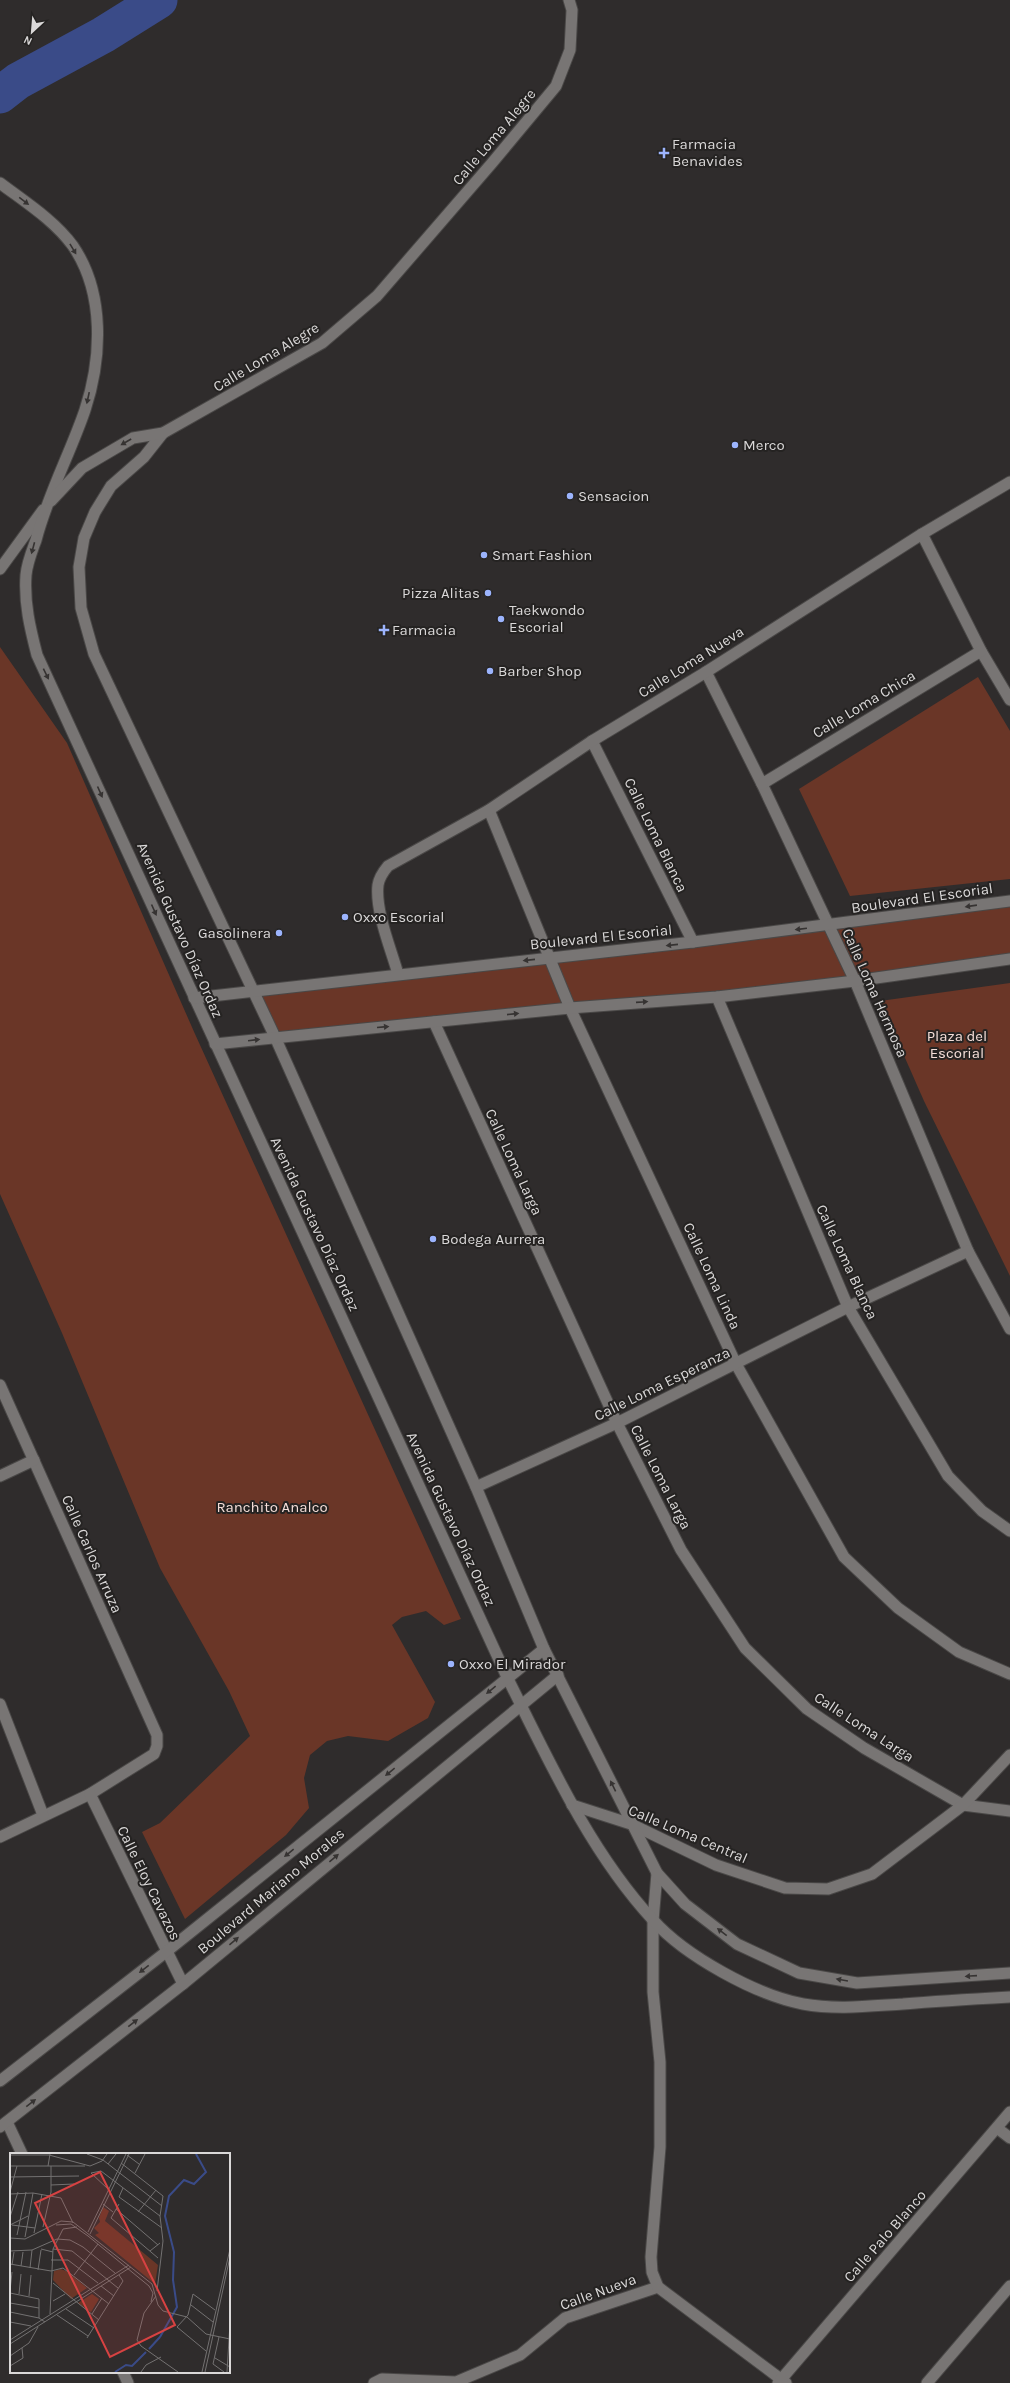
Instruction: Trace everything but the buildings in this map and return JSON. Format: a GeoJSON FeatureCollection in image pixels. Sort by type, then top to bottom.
{"type":"FeatureCollection","features":[{"type":"Feature","properties":{"kind":"street","name":"Calle Loma Alegre"},"geometry":{"type":"LineString","coordinates":[[0,569],[64,485],[82,468],[133,438],[163,433],[322,343],[377,296],[492,163],[556,86],[570,50],[572,10],[569,0]]}},
{"type":"Feature","properties":{"kind":"street","name":"Avenida Gustavo Díaz Ordaz"},"geometry":{"type":"LineString","coordinates":[[0,183],[48,219],[73,246],[90,282],[99,318],[96,360],[85,409],[44,510],[26,574],[26,612],[37,655],[507,1677],[572,1805],[616,1874],[653,1921],[702,1961],[752,1988],[803,2004],[854,2007],[1010,1996]]}},
{"type":"Feature","properties":{"kind":"street"},"geometry":{"type":"LineString","coordinates":[[163,433],[144,457],[111,486],[95,512],[84,538],[79,567],[81,608],[94,654],[275,1037],[476,1487],[544,1649],[657,1873],[685,1904],[737,1944],[799,1973],[857,1983],[1010,1973]]}},
{"type":"Feature","properties":{"kind":"street","name":"Calle Loma Nueva"},"geometry":{"type":"LineString","coordinates":[[398,974],[378,900],[378,884],[381,875],[388,866],[489,810],[592,741],[706,672],[922,534],[1010,482]]}},
{"type":"Feature","properties":{"kind":"street"},"geometry":{"type":"LineString","coordinates":[[922,534],[982,651],[1010,700]]}},
{"type":"Feature","properties":{"kind":"street","name":"Calle Loma Chica"},"geometry":{"type":"LineString","coordinates":[[762,784],[982,651]]}},
{"type":"Feature","properties":{"kind":"street","name":"Calle Loma Hermosa"},"geometry":{"type":"LineString","coordinates":[[706,672],[762,784],[855,981],[968,1251],[1010,1329]]}},
{"type":"Feature","properties":{"kind":"street","name":"Calle Loma Blanca"},"geometry":{"type":"LineString","coordinates":[[592,741],[692,942]]}},
{"type":"Feature","properties":{"kind":"street","name":"Calle Loma Linda"},"geometry":{"type":"LineString","coordinates":[[489,810],[551,958],[570,1008],[736,1364],[844,1557],[898,1608],[959,1652],[1010,1674]]}},
{"type":"Feature","properties":{"kind":"street","name":"Boulevard El Escorial"},"geometry":{"type":"LineString","coordinates":[[194,998],[253,990],[829,926],[1010,901]]}},
{"type":"Feature","properties":{"kind":"street"},"geometry":{"type":"LineString","coordinates":[[215,1044],[570,1008],[717,996],[855,981],[1010,959]]}},
{"type":"Feature","properties":{"kind":"street","name":"Calle Loma Blanca"},"geometry":{"type":"LineString","coordinates":[[717,996],[848,1307],[948,1476],[982,1512],[1010,1531]]}},
{"type":"Feature","properties":{"kind":"street","name":"Calle Loma Larga"},"geometry":{"type":"LineString","coordinates":[[434,1022],[617,1423],[681,1550],[744,1648],[807,1709],[864,1748],[963,1805],[1010,1811]]}},
{"type":"Feature","properties":{"kind":"street","name":"Calle Loma Esperanza"},"geometry":{"type":"LineString","coordinates":[[476,1487],[617,1423],[848,1307],[968,1251]]}},
{"type":"Feature","properties":{"kind":"street","name":"Calle Carlos Arruza"},"geometry":{"type":"LineString","coordinates":[[0,1385],[157,1735],[158,1746],[154,1754],[90,1794]]}},
{"type":"Feature","properties":{"kind":"street"},"geometry":{"type":"LineString","coordinates":[[0,1476],[34,1460]]}},
{"type":"Feature","properties":{"kind":"street","name":"Boulevard Mariano Morales"},"geometry":{"type":"LineString","coordinates":[[0,2081],[166,1952],[507,1677],[544,1649]]}},
{"type":"Feature","properties":{"kind":"street","name":"Boulevard Mariano Morales"},"geometry":{"type":"LineString","coordinates":[[3,2124],[183,1984],[558,1675]]}},
{"type":"Feature","properties":{"kind":"street"},"geometry":{"type":"LineString","coordinates":[[0,1704],[43,1815]]}},
{"type":"Feature","properties":{"kind":"street","name":"Calle Loma Central"},"geometry":{"type":"LineString","coordinates":[[572,1805],[631,1824],[716,1865],[785,1888],[828,1889],[872,1874],[963,1805],[1010,1756]]}},
{"type":"Feature","properties":{"kind":"street"},"geometry":{"type":"LineString","coordinates":[[0,1836],[90,1794]]}},
{"type":"Feature","properties":{"kind":"street","name":"Calle Eloy Cavazos"},"geometry":{"type":"LineString","coordinates":[[90,1794],[166,1952],[183,1984]]}},
{"type":"Feature","properties":{"kind":"street"},"geometry":{"type":"LineString","coordinates":[[657,1873],[653,1921],[653,1992],[660,2062],[660,2147],[651,2257],[652,2272],[658,2287],[782,2382]]}},
{"type":"Feature","properties":{"kind":"street","name":"Calle Palo Blanco"},"geometry":{"type":"LineString","coordinates":[[782,2382],[1010,2112]]}},
{"type":"Feature","properties":{"kind":"street"},"geometry":{"type":"LineString","coordinates":[[3,2124],[21,2153]]}},
{"type":"Feature","properties":{"kind":"street"},"geometry":{"type":"LineString","coordinates":[[997,2128],[1010,2138]]}},
{"type":"Feature","properties":{"kind":"street"},"geometry":{"type":"LineString","coordinates":[[927,2383],[1010,2286]]}},
{"type":"Feature","properties":{"kind":"street","name":"Calle Nueva"},"geometry":{"type":"LineString","coordinates":[[374,2383],[382,2379],[408,2382],[456,2382],[520,2355],[565,2318],[658,2287]]}},
{"type":"Feature","properties":{"kind":"street"},"geometry":{"type":"LineString","coordinates":[[123,2373],[128,2383]]}},
{"type":"Feature","properties":{"kind":"green space","name":"Ranchito Analco"},"geometry":{"type":"Polygon","coordinates":[[[0,647],[67,743],[195,1034],[461,1619],[444,1625],[426,1611],[402,1617],[392,1625],[435,1702],[428,1718],[388,1741],[348,1736],[327,1741],[310,1755],[304,1778],[309,1808],[286,1835],[185,1919],[142,1832],[160,1823],[250,1736],[229,1691],[160,1568],[62,1333],[0,1194],[0,647]]]}},
{"type":"Feature","properties":{"kind":"green space"},"geometry":{"type":"Polygon","coordinates":[[[978,677],[1010,731],[1010,879],[850,896],[799,789],[978,677]]]}},
{"type":"Feature","properties":{"kind":"green space"},"geometry":{"type":"Polygon","coordinates":[[[1010,902],[1010,958],[856,979],[831,926],[1010,902]]]}},
{"type":"Feature","properties":{"kind":"green space"},"geometry":{"type":"Polygon","coordinates":[[[828,928],[853,980],[571,1006],[551,958],[828,928]]]}},
{"type":"Feature","properties":{"kind":"green space"},"geometry":{"type":"Polygon","coordinates":[[[549,961],[568,1006],[277,1034],[256,993],[549,961]]]}},
{"type":"Feature","properties":{"kind":"green space","name":"Plaza del Escorial"},"geometry":{"type":"Polygon","coordinates":[[[1010,983],[1010,1276],[924,1101],[880,1001],[1010,983]]]}},
{"type":"Feature","properties":{"kind":"waterway"},"geometry":{"type":"LineString","coordinates":[[0,95],[18,81],[103,35],[159,0]]}},
{"type":"Feature","properties":{"kind":"place","name":"Farmacia Benavides"},"geometry":{"type":"Point","coordinates":[664,153]}},
{"type":"Feature","properties":{"kind":"place","name":"Merco"},"geometry":{"type":"Point","coordinates":[735,445]}},
{"type":"Feature","properties":{"kind":"place","name":"Sensacion"},"geometry":{"type":"Point","coordinates":[570,496]}},
{"type":"Feature","properties":{"kind":"place","name":"Smart Fashion"},"geometry":{"type":"Point","coordinates":[484,555]}},
{"type":"Feature","properties":{"kind":"place","name":"Pizza Alitas"},"geometry":{"type":"Point","coordinates":[488,593]}},
{"type":"Feature","properties":{"kind":"place","name":"Taekwondo Escorial"},"geometry":{"type":"Point","coordinates":[501,619]}},
{"type":"Feature","properties":{"kind":"place","name":"Farmacia"},"geometry":{"type":"Point","coordinates":[384,630]}},
{"type":"Feature","properties":{"kind":"place","name":"Barber Shop"},"geometry":{"type":"Point","coordinates":[490,671]}},
{"type":"Feature","properties":{"kind":"place","name":"Oxxo Escorial"},"geometry":{"type":"Point","coordinates":[345,917]}},
{"type":"Feature","properties":{"kind":"place","name":"Gasolinera"},"geometry":{"type":"Point","coordinates":[279,933]}},
{"type":"Feature","properties":{"kind":"place","name":"Bodega Aurrera"},"geometry":{"type":"Point","coordinates":[433,1239]}},
{"type":"Feature","properties":{"kind":"place","name":"Oxxo El Mirador"},"geometry":{"type":"Point","coordinates":[451,1664]}}]}
